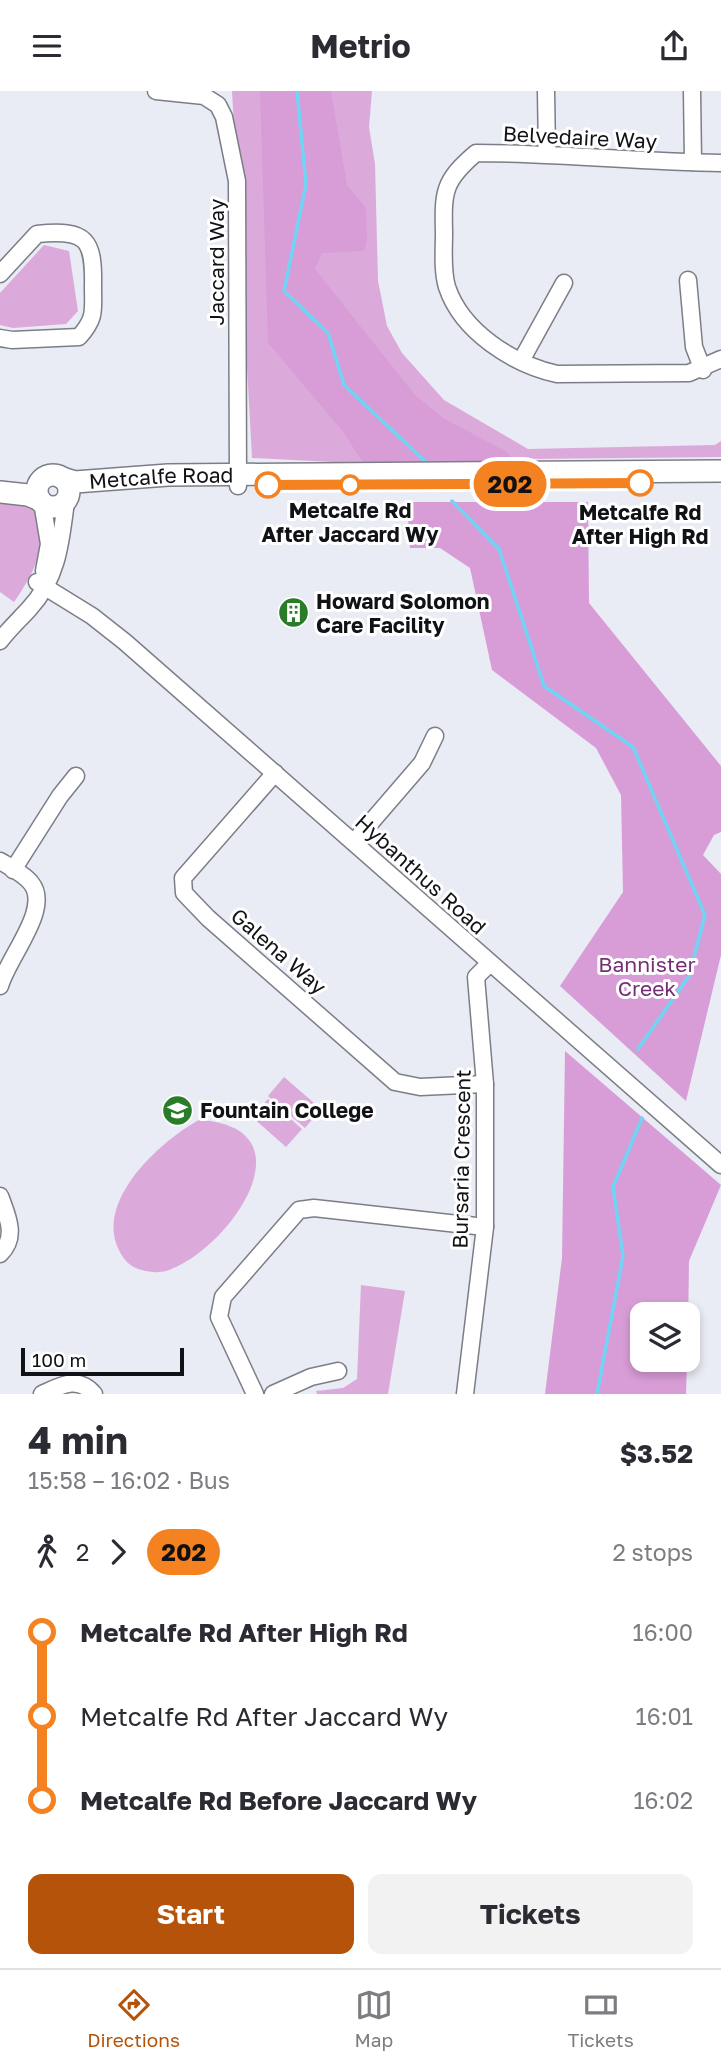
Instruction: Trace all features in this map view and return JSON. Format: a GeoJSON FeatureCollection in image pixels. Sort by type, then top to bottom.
{"type":"FeatureCollection","features":[{"type":"Feature","properties":{"kind":"main road","name":"Metcalfe Road"},"geometry":{"type":"LineString","coordinates":[[41,495],[49,476],[75,482],[721,471]]}},
{"type":"Feature","properties":{"kind":"main road","name":"Metcalfe Road"},"geometry":{"type":"LineString","coordinates":[[62,478],[68,486],[66,501]]}},
{"type":"Feature","properties":{"kind":"main road","name":"Metcalfe Road"},"geometry":{"type":"LineString","coordinates":[[0,481],[22,485],[41,495],[53,507],[77,493],[98,488],[237,480],[721,483]]}},
{"type":"Feature","properties":{"kind":"main road","name":"Metcalfe Road"},"geometry":{"type":"LineString","coordinates":[[0,492],[41,495]]}},
{"type":"Feature","properties":{"kind":"street","name":"Jaccard Way"},"geometry":{"type":"LineString","coordinates":[[156,91],[204,96],[218,105],[230,143],[237,181],[237,480]]}},
{"type":"Feature","properties":{"kind":"street"},"geometry":{"type":"LineString","coordinates":[[546,91],[547,153]]}},
{"type":"Feature","properties":{"kind":"street"},"geometry":{"type":"LineString","coordinates":[[692,91],[693,162]]}},
{"type":"Feature","properties":{"kind":"street","name":"Belvedaire Way"},"geometry":{"type":"LineString","coordinates":[[721,163],[547,153],[476,153],[456,170],[443,195],[445,274],[451,295],[487,341],[540,370],[557,374],[689,373],[703,370],[721,359]]}},
{"type":"Feature","properties":{"kind":"street"},"geometry":{"type":"LineString","coordinates":[[0,274],[37,234],[66,231],[83,239],[94,255],[93,321],[79,337],[12,340],[0,338]]}},
{"type":"Feature","properties":{"kind":"street"},"geometry":{"type":"LineString","coordinates":[[688,280],[694,347],[703,370]]}},
{"type":"Feature","properties":{"kind":"street"},"geometry":{"type":"LineString","coordinates":[[521,361],[564,283]]}},
{"type":"Feature","properties":{"kind":"street"},"geometry":{"type":"LineString","coordinates":[[41,495],[49,544],[44,579]]}},
{"type":"Feature","properties":{"kind":"street"},"geometry":{"type":"LineString","coordinates":[[0,641],[44,579],[61,545],[66,501]]}},
{"type":"Feature","properties":{"kind":"street","name":"Hybanthus Road"},"geometry":{"type":"LineString","coordinates":[[44,579],[82,602],[92,616],[721,1165]]}},
{"type":"Feature","properties":{"kind":"street"},"geometry":{"type":"LineString","coordinates":[[354,842],[422,763],[435,736]]}},
{"type":"Feature","properties":{"kind":"street","name":"Galena Way"},"geometry":{"type":"LineString","coordinates":[[275,773],[183,878],[184,893],[208,918],[395,1082],[419,1087],[485,1084]]}},
{"type":"Feature","properties":{"kind":"street"},"geometry":{"type":"LineString","coordinates":[[0,986],[5,970],[37,912],[38,894],[30,881],[7,865],[76,776]]}},
{"type":"Feature","properties":{"kind":"street","name":"Bursaria Crescent"},"geometry":{"type":"LineString","coordinates":[[465,1394],[485,1227],[485,1084],[476,977],[496,968]]}},
{"type":"Feature","properties":{"kind":"street"},"geometry":{"type":"LineString","coordinates":[[0,1196],[10,1227],[9,1240],[0,1254]]}},
{"type":"Feature","properties":{"kind":"street"},"geometry":{"type":"LineString","coordinates":[[256,1394],[219,1317],[219,1306],[223,1297],[299,1210],[314,1208],[485,1227]]}},
{"type":"Feature","properties":{"kind":"street"},"geometry":{"type":"LineString","coordinates":[[273,1394],[311,1377],[338,1371]]}},
{"type":"Feature","properties":{"kind":"street"},"geometry":{"type":"LineString","coordinates":[[42,1394],[67,1383],[79,1383],[94,1394]]}},
{"type":"Feature","properties":{"kind":"shaded area"},"geometry":{"type":"Polygon","coordinates":[[[232,91],[372,91],[369,127],[375,164],[378,281],[387,326],[402,353],[444,400],[528,449],[715,445],[721,441],[721,457],[528,459],[484,464],[392,465],[252,458],[232,91]]]}},
{"type":"Feature","properties":{"kind":"shaded area"},"geometry":{"type":"Polygon","coordinates":[[[44,245],[69,251],[78,311],[66,324],[13,328],[0,325],[0,293],[44,245]]]}},
{"type":"Feature","properties":{"kind":"shaded area"},"geometry":{"type":"Polygon","coordinates":[[[0,500],[35,506],[40,519],[41,544],[38,556],[14,602],[0,592],[0,500]]]}},
{"type":"Feature","properties":{"kind":"shaded area"},"geometry":{"type":"Polygon","coordinates":[[[284,1077],[321,1109],[305,1128],[268,1096],[284,1077]]]}},
{"type":"Feature","properties":{"kind":"shaded area"},"geometry":{"type":"Polygon","coordinates":[[[268,1099],[302,1129],[286,1147],[252,1117],[268,1099]]]}},
{"type":"Feature","properties":{"kind":"shaded area"},"geometry":{"type":"Polygon","coordinates":[[[199,1120],[233,1128],[251,1144],[256,1165],[250,1190],[235,1216],[214,1240],[191,1259],[161,1272],[135,1268],[127,1262],[116,1242],[114,1222],[119,1201],[146,1162],[164,1145],[199,1120]]]}},
{"type":"Feature","properties":{"kind":"shaded area"},"geometry":{"type":"Polygon","coordinates":[[[361,1285],[405,1291],[388,1394],[317,1394],[316,1391],[343,1388],[357,1379],[361,1285]]]}},
{"type":"Feature","properties":{"kind":"green space"},"geometry":{"type":"Polygon","coordinates":[[[260,91],[331,91],[347,185],[366,208],[367,241],[364,251],[322,253],[315,269],[415,395],[443,418],[507,452],[513,461],[457,464],[363,462],[340,428],[268,343],[260,91]]]}},
{"type":"Feature","properties":{"kind":"green space","name":"Bannister Creek"},"geometry":{"type":"Polygon","coordinates":[[[407,502],[588,502],[589,603],[721,766],[721,832],[714,835],[703,855],[721,874],[721,955],[686,1101],[560,986],[623,892],[621,795],[596,748],[492,670],[470,568],[440,548],[410,548],[407,502]]]}},
{"type":"Feature","properties":{"kind":"green space","name":"Bannister Creek"},"geometry":{"type":"Polygon","coordinates":[[[565,1051],[721,1185],[689,1261],[688,1302],[630,1302],[630,1372],[687,1372],[686,1394],[545,1394],[562,1258],[565,1051]]]}},
{"type":"Feature","properties":{"kind":"waterway","name":"Bannister Creek"},"geometry":{"type":"LineString","coordinates":[[297,91],[306,184],[284,291],[328,333],[344,385],[428,464]]}},
{"type":"Feature","properties":{"kind":"waterway","name":"Bannister Creek"},"geometry":{"type":"LineString","coordinates":[[452,501],[499,549],[544,686],[633,747],[705,915],[689,976],[638,1049]]}},
{"type":"Feature","properties":{"kind":"waterway","name":"Bannister Creek"},"geometry":{"type":"LineString","coordinates":[[597,1394],[623,1256],[613,1187],[642,1118]]}},
{"type":"Feature","properties":{"kind":"bus line","name":"202"},"geometry":{"type":"LineString","coordinates":[[268,485],[640,483]]}},
{"type":"Feature","properties":{"kind":"place","name":"Metcalfe Rd After High Rd"},"geometry":{"type":"Point","coordinates":[640,483]}},
{"type":"Feature","properties":{"kind":"place","name":"Metcalfe Rd After Jaccard Wy"},"geometry":{"type":"Point","coordinates":[350,485]}},
{"type":"Feature","properties":{"kind":"place","name":"Howard Solomon Care Facility"},"geometry":{"type":"Point","coordinates":[293,613]}},
{"type":"Feature","properties":{"kind":"place","name":"Fountain College"},"geometry":{"type":"Point","coordinates":[177,1110]}}]}
